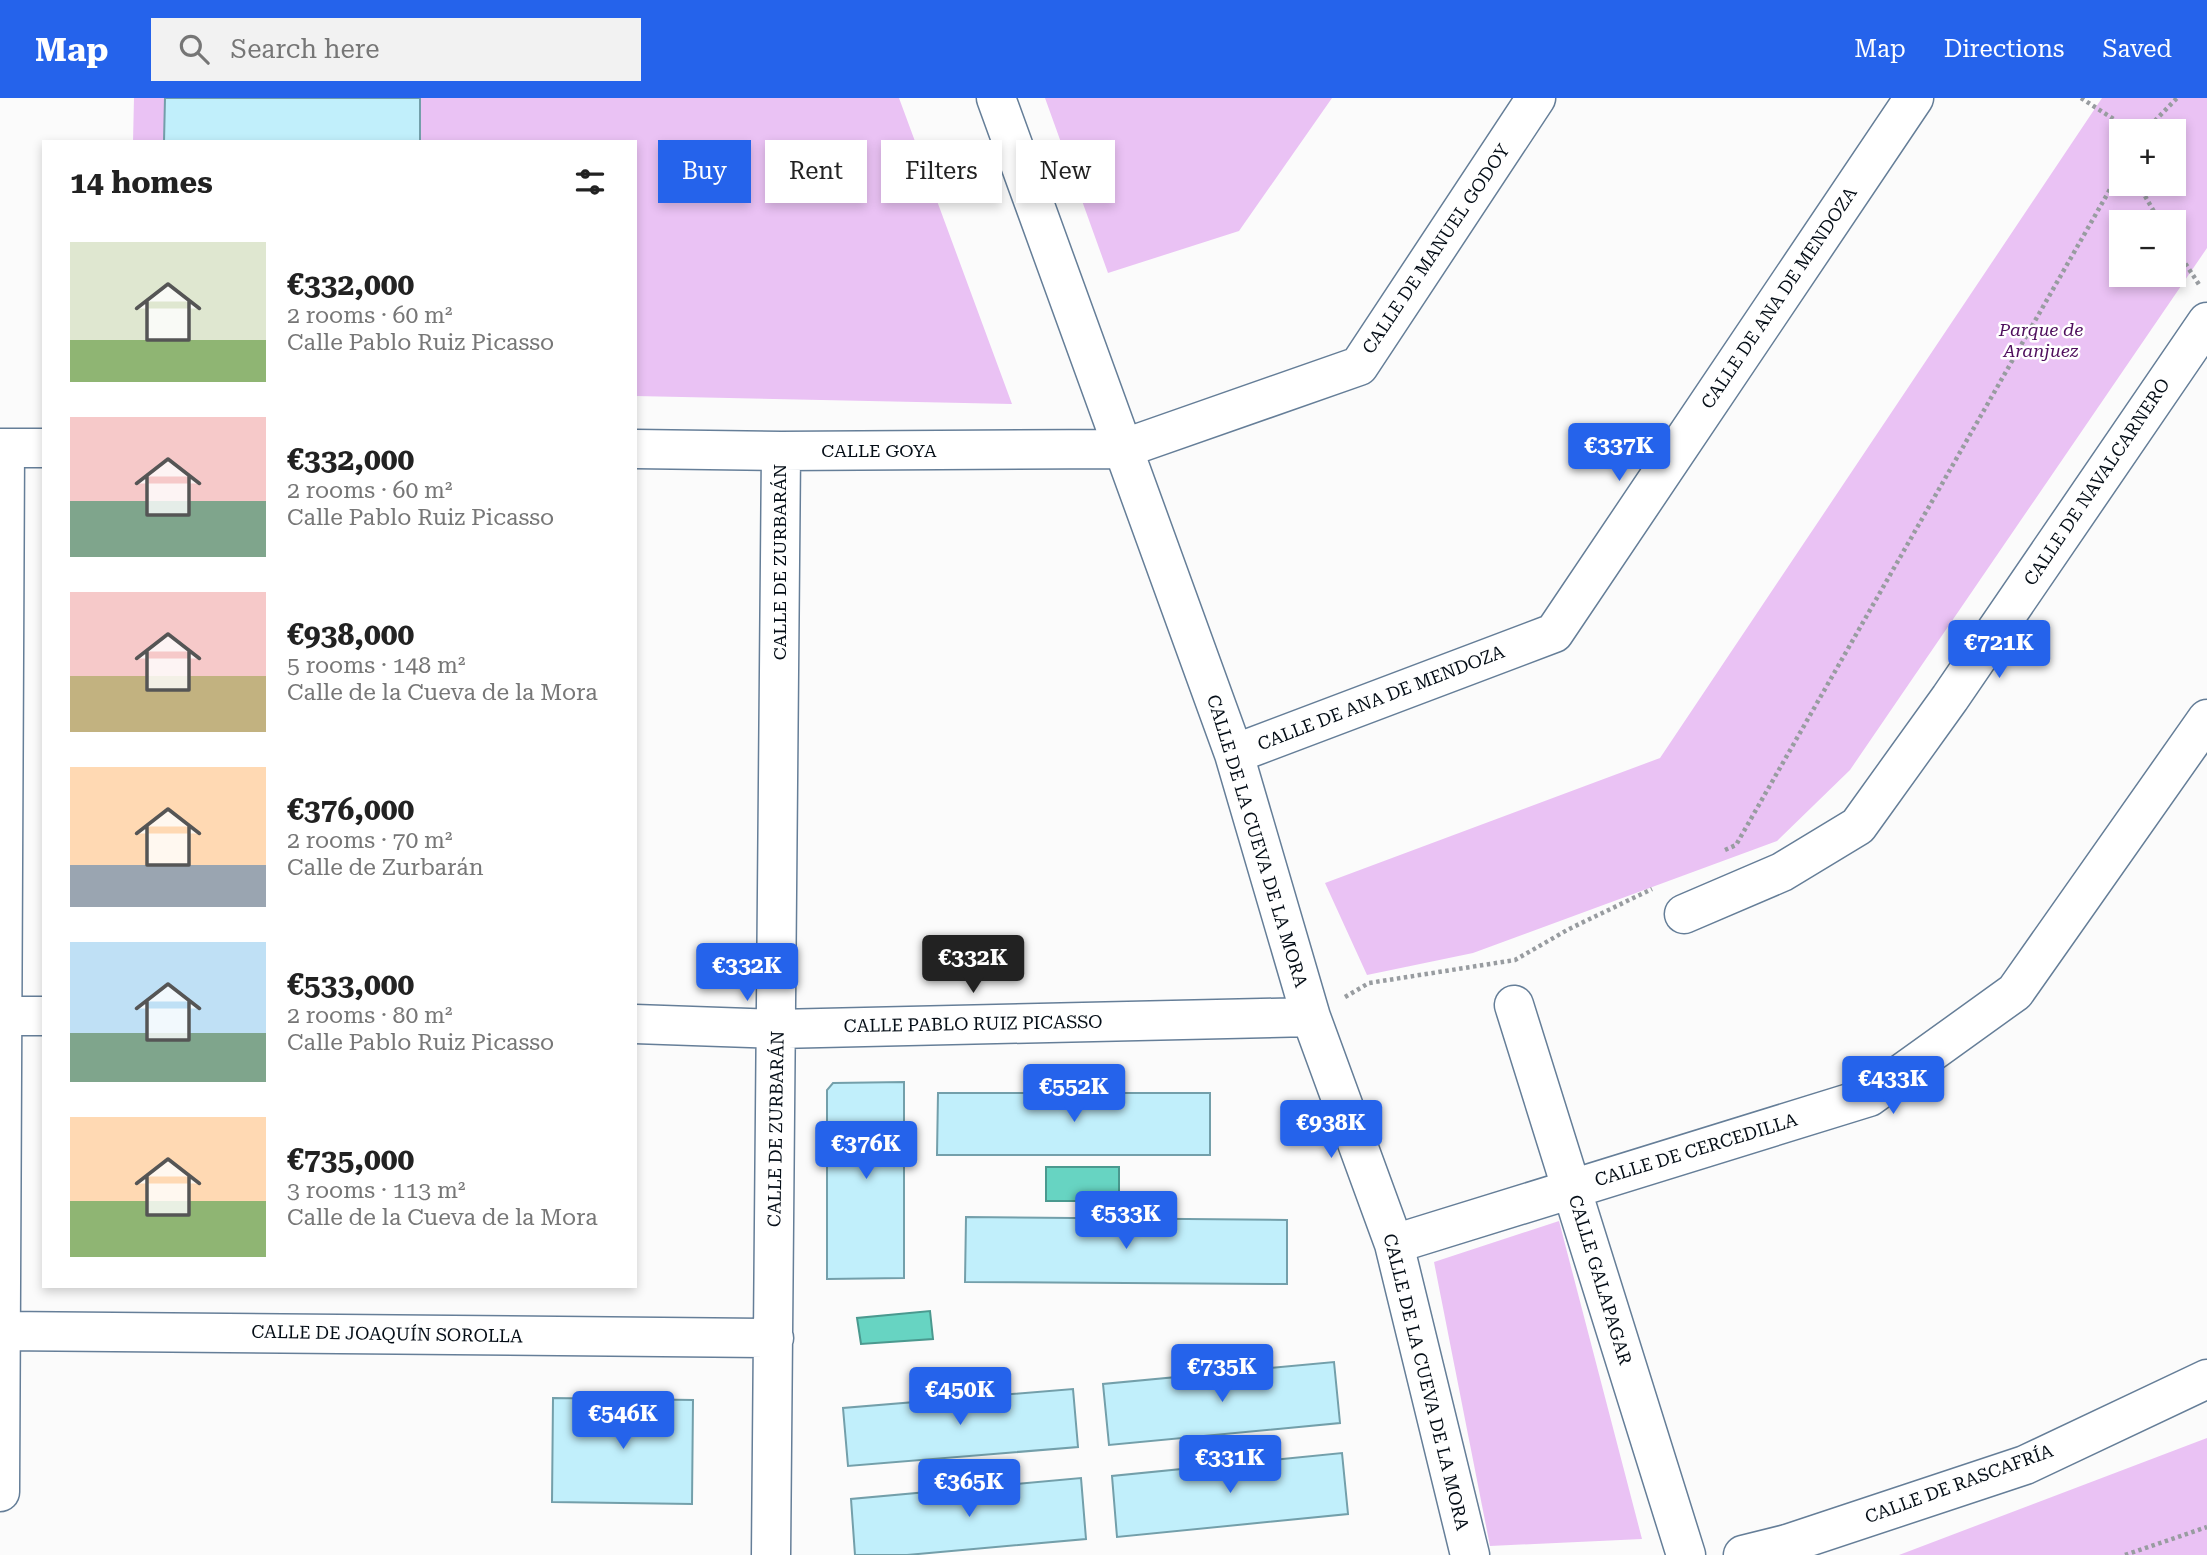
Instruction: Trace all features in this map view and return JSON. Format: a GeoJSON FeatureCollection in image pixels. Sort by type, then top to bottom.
{"type":"FeatureCollection","features":[{"type":"Feature","properties":{"kind":"street","name":"CALLE DE LA CUEVA DE LA MORA"},"geometry":{"type":"LineString","coordinates":[[996,98],[1234,754],[1311,1017],[1394,1244],[1470,1555]]}},
{"type":"Feature","properties":{"kind":"street","name":"CALLE DE MANUEL GODOY"},"geometry":{"type":"LineString","coordinates":[[1122,449],[1359,366],[1536,98]]}},
{"type":"Feature","properties":{"kind":"street","name":"CALLE DE ANA DE MENDOZA"},"geometry":{"type":"LineString","coordinates":[[1234,754],[1554,633],[1914,98]]}},
{"type":"Feature","properties":{"kind":"street","name":"CALLE DE NAVALCARNERO"},"geometry":{"type":"LineString","coordinates":[[1684,914],[1782,872],[1858,826],[1950,698],[2207,322]]}},
{"type":"Feature","properties":{"kind":"street"},"geometry":{"type":"LineString","coordinates":[[0,1492],[3,448],[42,448]]}},
{"type":"Feature","properties":{"kind":"street","name":"CALLE GOYA"},"geometry":{"type":"LineString","coordinates":[[637,449],[1122,449]]}},
{"type":"Feature","properties":{"kind":"street","name":"CALLE DE ZURBARÁN"},"geometry":{"type":"LineString","coordinates":[[771,1555],[781,451]]}},
{"type":"Feature","properties":{"kind":"street","name":"CALLE DE CERCEDILLA"},"geometry":{"type":"LineString","coordinates":[[1394,1244],[1869,1097],[2015,992],[2207,719]]}},
{"type":"Feature","properties":{"kind":"street","name":"CALLE GALAPAGAR"},"geometry":{"type":"LineString","coordinates":[[1514,1005],[1686,1555]]}},
{"type":"Feature","properties":{"kind":"street"},"geometry":{"type":"LineString","coordinates":[[1,1016],[42,1016]]}},
{"type":"Feature","properties":{"kind":"street","name":"CALLE PABLO RUIZ PICASSO"},"geometry":{"type":"LineString","coordinates":[[637,1024],[777,1029],[1311,1017]]}},
{"type":"Feature","properties":{"kind":"street","name":"CALLE DE JOAQUÍN SOROLLA"},"geometry":{"type":"LineString","coordinates":[[1,1331],[774,1338]]}},
{"type":"Feature","properties":{"kind":"street","name":"CALLE DE RASCAFRÍA"},"geometry":{"type":"LineString","coordinates":[[1743,1555],[1787,1544],[2025,1465],[2207,1379]]}},
{"type":"Feature","properties":{"kind":"path"},"geometry":{"type":"LineString","coordinates":[[2081,98],[2113,119]]}},
{"type":"Feature","properties":{"kind":"path"},"geometry":{"type":"LineString","coordinates":[[2157,119],[2177,98]]}},
{"type":"Feature","properties":{"kind":"path"},"geometry":{"type":"LineString","coordinates":[[1724,851],[1736,845],[2109,191]]}},
{"type":"Feature","properties":{"kind":"path"},"geometry":{"type":"LineString","coordinates":[[2186,264],[2207,295]]}},
{"type":"Feature","properties":{"kind":"path"},"geometry":{"type":"LineString","coordinates":[[1311,1017],[1369,983],[1515,960],[1569,929],[1654,888]]}},
{"type":"Feature","properties":{"kind":"path"},"geometry":{"type":"LineString","coordinates":[[2125,1555],[2207,1527]]}},
{"type":"Feature","properties":{"kind":"green space"},"geometry":{"type":"Polygon","coordinates":[[[134,98],[899,98],[915,140],[881,140],[881,203],[938,203],[1012,404],[637,396],[637,140],[133,140],[134,98]]]}},
{"type":"Feature","properties":{"kind":"green space"},"geometry":{"type":"Polygon","coordinates":[[[1045,98],[1332,98],[1239,231],[1108,273],[1083,203],[1115,203],[1115,140],[1060,140],[1045,98]]]}},
{"type":"Feature","properties":{"kind":"green space","name":"Parque de Aranjuez"},"geometry":{"type":"Polygon","coordinates":[[[2102,98],[2207,98],[2207,248],[2186,279],[2186,210],[2109,210],[2109,287],[2180,287],[1850,770],[1777,841],[1473,953],[1367,975],[1325,883],[1660,758],[2102,98]]]}},
{"type":"Feature","properties":{"kind":"green space"},"geometry":{"type":"Polygon","coordinates":[[[1559,1221],[1642,1539],[1490,1546],[1434,1262],[1559,1221]]]}},
{"type":"Feature","properties":{"kind":"green space"},"geometry":{"type":"Polygon","coordinates":[[[2207,1438],[2207,1555],[1899,1555],[2207,1438]]]}},
{"type":"Feature","properties":{"kind":"shaded area"},"geometry":{"type":"Polygon","coordinates":[[[1046,1167],[1119,1167],[1119,1201],[1046,1201],[1046,1167]]]}},
{"type":"Feature","properties":{"kind":"shaded area"},"geometry":{"type":"Polygon","coordinates":[[[930,1311],[933,1339],[861,1344],[857,1318],[930,1311]]]}},
{"type":"Feature","properties":{"kind":"building"},"geometry":{"type":"Polygon","coordinates":[[[165,98],[420,98],[420,140],[164,140],[165,98]]]}},
{"type":"Feature","properties":{"kind":"building"},"geometry":{"type":"Polygon","coordinates":[[[904,1082],[904,1278],[827,1279],[827,1090],[833,1083],[904,1082]]]}},
{"type":"Feature","properties":{"kind":"building"},"geometry":{"type":"Polygon","coordinates":[[[938,1093],[1210,1093],[1210,1155],[937,1155],[938,1093]]]}},
{"type":"Feature","properties":{"kind":"building"},"geometry":{"type":"Polygon","coordinates":[[[966,1217],[1287,1220],[1287,1284],[965,1282],[966,1217]]]}},
{"type":"Feature","properties":{"kind":"building"},"geometry":{"type":"Polygon","coordinates":[[[1334,1362],[1340,1423],[1109,1445],[1103,1384],[1334,1362]]]}},
{"type":"Feature","properties":{"kind":"building"},"geometry":{"type":"Polygon","coordinates":[[[1073,1389],[1078,1447],[848,1466],[843,1408],[1073,1389]]]}},
{"type":"Feature","properties":{"kind":"building"},"geometry":{"type":"Polygon","coordinates":[[[553,1398],[693,1400],[692,1504],[552,1502],[553,1398]]]}},
{"type":"Feature","properties":{"kind":"building"},"geometry":{"type":"Polygon","coordinates":[[[1342,1453],[1348,1514],[1117,1537],[1112,1476],[1342,1453]]]}},
{"type":"Feature","properties":{"kind":"building"},"geometry":{"type":"Polygon","coordinates":[[[1081,1478],[1086,1539],[907,1555],[855,1555],[851,1499],[1081,1478]]]}}]}
